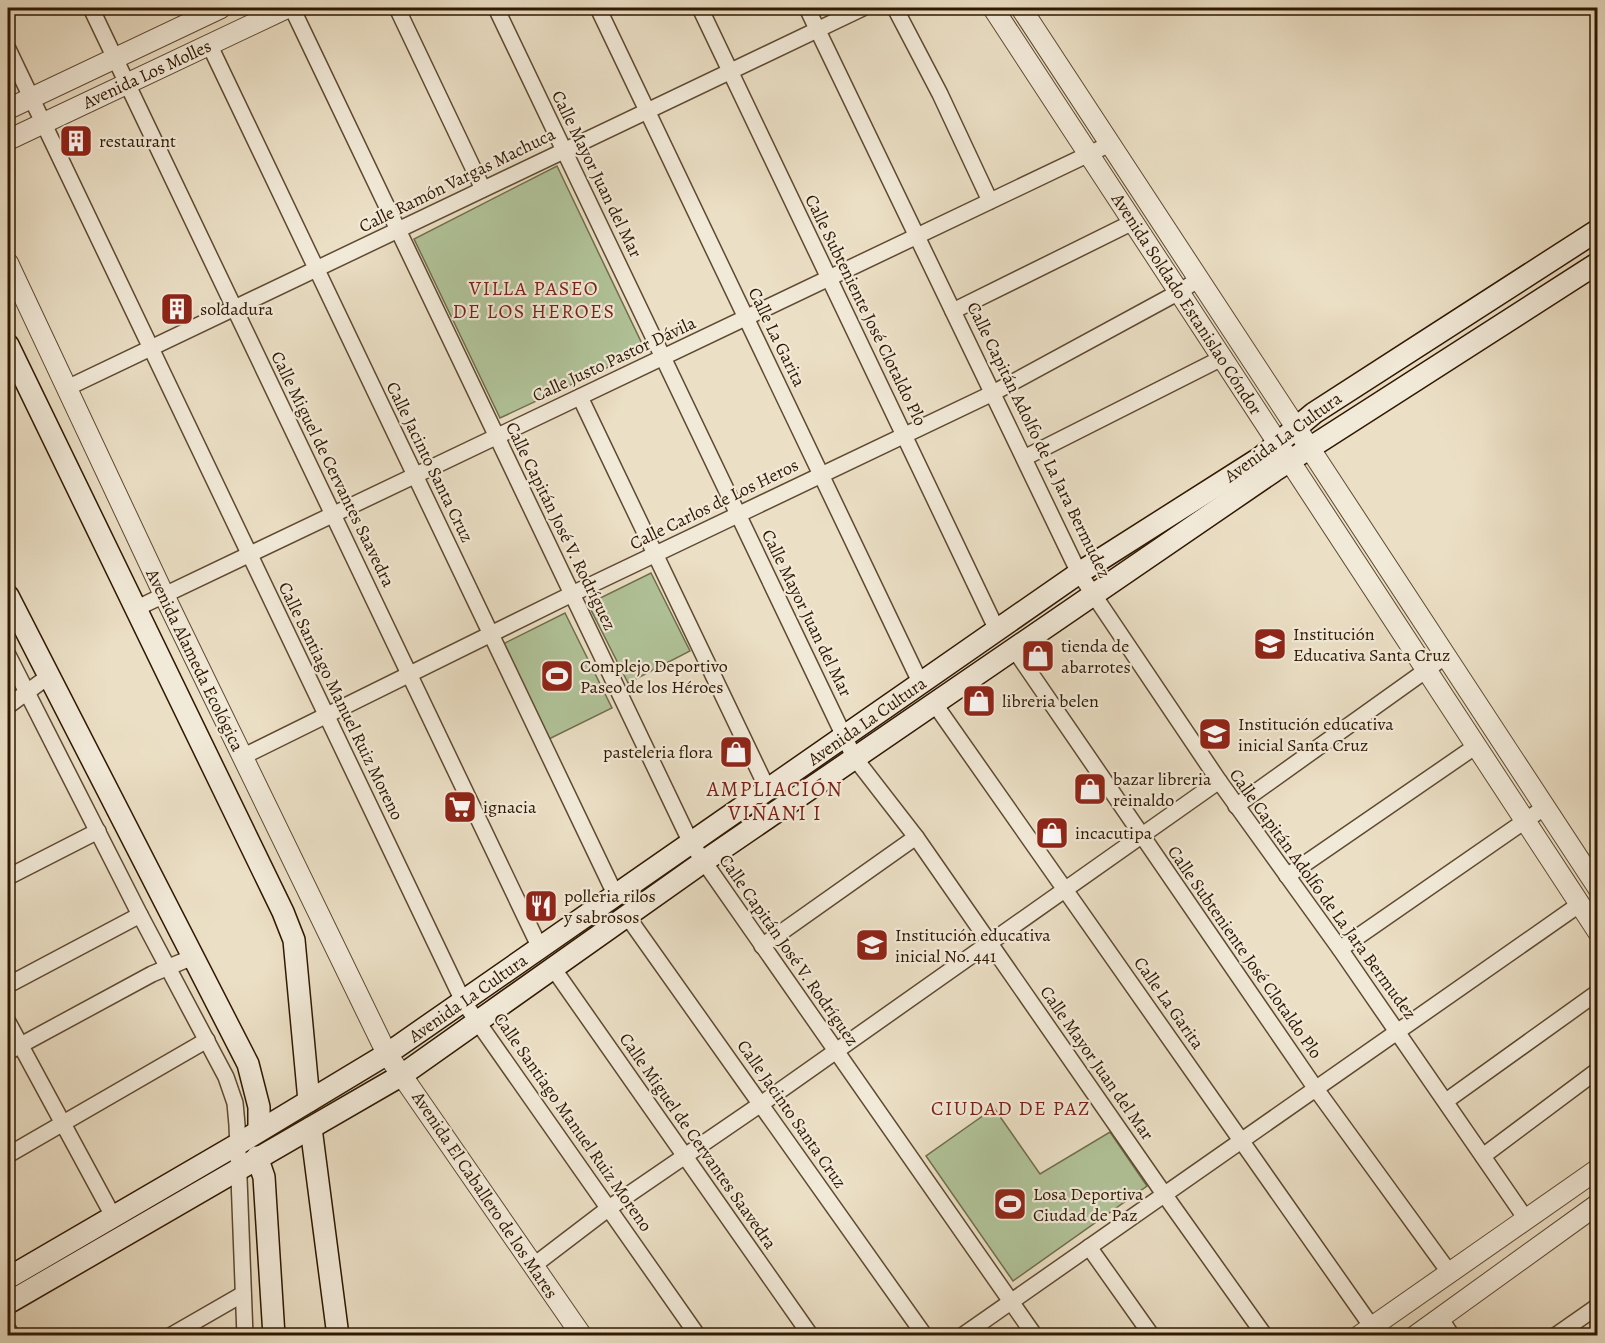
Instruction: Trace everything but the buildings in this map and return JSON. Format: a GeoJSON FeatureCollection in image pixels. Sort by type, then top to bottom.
{"type":"FeatureCollection","features":[{"type":"Feature","properties":{"kind":"main road","name":"Avenida La Cultura"},"geometry":{"type":"LineString","coordinates":[[8,1278],[387,1054],[1079,573],[1260,458],[1314,413],[1598,230]]}},
{"type":"Feature","properties":{"kind":"main road","name":"Avenida La Cultura"},"geometry":{"type":"LineString","coordinates":[[8,1304],[257,1157],[312,1128],[402,1075],[854,757],[1094,594],[1290,461],[1598,263]]}},
{"type":"Feature","properties":{"kind":"main road","name":"Avenida Alameda Ecológica"},"geometry":{"type":"LineString","coordinates":[[8,345],[283,912],[294,940],[309,1101]]}},
{"type":"Feature","properties":{"kind":"main road"},"geometry":{"type":"LineString","coordinates":[[8,596],[248,1064],[260,1107],[260,1130]]}},
{"type":"Feature","properties":{"kind":"main road"},"geometry":{"type":"LineString","coordinates":[[312,1128],[338,1335]]}},
{"type":"Feature","properties":{"kind":"main road"},"geometry":{"type":"LineString","coordinates":[[257,1157],[264,1177],[274,1335]]}},
{"type":"Feature","properties":{"kind":"street","name":"Calle Miguel de Cervantes Saavedra"},"geometry":{"type":"LineString","coordinates":[[91,8],[540,948]]}},
{"type":"Feature","properties":{"kind":"street","name":"Avenida Los Molles"},"geometry":{"type":"LineString","coordinates":[[8,109],[221,8]]}},
{"type":"Feature","properties":{"kind":"street","name":"Avenida Los Molles"},"geometry":{"type":"LineString","coordinates":[[8,140],[286,8]]}},
{"type":"Feature","properties":{"kind":"street","name":"Calle Capitán José V. Rodríguez"},"geometry":{"type":"LineString","coordinates":[[292,8],[691,843],[1035,1335]]}},
{"type":"Feature","properties":{"kind":"street"},"geometry":{"type":"LineString","coordinates":[[396,8],[483,189]]}},
{"type":"Feature","properties":{"kind":"street","name":"Calle Mayor Juan del Mar"},"geometry":{"type":"LineString","coordinates":[[496,8],[854,757],[916,837],[1265,1335]]}},
{"type":"Feature","properties":{"kind":"street","name":"Calle La Garita"},"geometry":{"type":"LineString","coordinates":[[598,8],[921,684]]}},
{"type":"Feature","properties":{"kind":"street","name":"Calle Subteniente José Clotaldo Plo"},"geometry":{"type":"LineString","coordinates":[[700,8],[997,630]]}},
{"type":"Feature","properties":{"kind":"street","name":"Calle Capitán Adolfo de La Jara Bermudez"},"geometry":{"type":"LineString","coordinates":[[807,8],[1079,573],[1219,782],[1398,1031],[1526,1219]]}},
{"type":"Feature","properties":{"kind":"street","name":"Calle Ramón Vargas Machuca"},"geometry":{"type":"LineString","coordinates":[[67,388],[863,8]]}},
{"type":"Feature","properties":{"kind":"street"},"geometry":{"type":"LineString","coordinates":[[895,8],[940,94],[990,201]]}},
{"type":"Feature","properties":{"kind":"street","name":"Avenida Soldado Estanislao Cóndor"},"geometry":{"type":"LineString","coordinates":[[993,8],[1598,932]]}},
{"type":"Feature","properties":{"kind":"street","name":"Avenida Soldado Estanislao Cóndor"},"geometry":{"type":"LineString","coordinates":[[1021,8],[1598,888]]}},
{"type":"Feature","properties":{"kind":"street","name":"Calle Jacinto Santa Cruz"},"geometry":{"type":"LineString","coordinates":[[209,44],[616,896]]}},
{"type":"Feature","properties":{"kind":"street","name":"Calle Santiago Manuel Ruiz Moreno"},"geometry":{"type":"LineString","coordinates":[[8,49],[463,1001],[698,1335]]}},
{"type":"Feature","properties":{"kind":"street","name":"Calle Justo Pastor Dávila"},"geometry":{"type":"LineString","coordinates":[[135,609],[1110,144]]}},
{"type":"Feature","properties":{"kind":"street"},"geometry":{"type":"LineString","coordinates":[[953,312],[1133,222]]}},
{"type":"Feature","properties":{"kind":"street","name":"Avenida Alameda Ecológica"},"geometry":{"type":"LineString","coordinates":[[8,263],[164,595],[387,1054]]}},
{"type":"Feature","properties":{"kind":"street","name":"Calle Carlos de Los Heros"},"geometry":{"type":"LineString","coordinates":[[242,757],[490,633],[993,393],[1199,279]]}},
{"type":"Feature","properties":{"kind":"street"},"geometry":{"type":"LineString","coordinates":[[1024,458],[1222,358]]}},
{"type":"Feature","properties":{"kind":"street"},"geometry":{"type":"LineString","coordinates":[[580,397],[768,790]]}},
{"type":"Feature","properties":{"kind":"street","name":"Calle Subteniente José Clotaldo Plo"},"geometry":{"type":"LineString","coordinates":[[1014,649],[1316,1089],[1449,1272]]}},
{"type":"Feature","properties":{"kind":"street"},"geometry":{"type":"LineString","coordinates":[[8,655],[140,915],[226,1077],[235,1103],[245,1335]]}},
{"type":"Feature","properties":{"kind":"street"},"geometry":{"type":"LineString","coordinates":[[1236,806],[1446,656]]}},
{"type":"Feature","properties":{"kind":"street"},"geometry":{"type":"LineString","coordinates":[[8,706],[48,676]]}},
{"type":"Feature","properties":{"kind":"street","name":"Calle La Garita"},"geometry":{"type":"LineString","coordinates":[[934,703],[1242,1140],[1365,1331]]}},
{"type":"Feature","properties":{"kind":"street"},"geometry":{"type":"LineString","coordinates":[[1287,876],[1476,746]]}},
{"type":"Feature","properties":{"kind":"street"},"geometry":{"type":"LineString","coordinates":[[533,1266],[609,1208],[1219,782]]}},
{"type":"Feature","properties":{"kind":"street"},"geometry":{"type":"LineString","coordinates":[[1340,949],[1545,807]]}},
{"type":"Feature","properties":{"kind":"street"},"geometry":{"type":"LineString","coordinates":[[8,877],[98,831]]}},
{"type":"Feature","properties":{"kind":"street"},"geometry":{"type":"LineString","coordinates":[[762,946],[916,837]]}},
{"type":"Feature","properties":{"kind":"street"},"geometry":{"type":"LineString","coordinates":[[962,1335],[1580,904]]}},
{"type":"Feature","properties":{"kind":"street"},"geometry":{"type":"LineString","coordinates":[[8,985],[140,915]]}},
{"type":"Feature","properties":{"kind":"street","name":"Calle Jacinto Santa Cruz"},"geometry":{"type":"LineString","coordinates":[[627,916],[925,1335]]}},
{"type":"Feature","properties":{"kind":"street"},"geometry":{"type":"LineString","coordinates":[[14,1049],[152,974],[193,957]]}},
{"type":"Feature","properties":{"kind":"street","name":"Calle Miguel de Cervantes Saavedra"},"geometry":{"type":"LineString","coordinates":[[553,968],[811,1335]]}},
{"type":"Feature","properties":{"kind":"street"},"geometry":{"type":"LineString","coordinates":[[1446,1101],[1598,992]]}},
{"type":"Feature","properties":{"kind":"street"},"geometry":{"type":"LineString","coordinates":[[8,1022],[14,1049],[62,1123],[113,1216]]}},
{"type":"Feature","properties":{"kind":"street"},"geometry":{"type":"LineString","coordinates":[[8,1155],[207,1040]]}},
{"type":"Feature","properties":{"kind":"street","name":"Avenida El Caballero de los Mares"},"geometry":{"type":"LineString","coordinates":[[387,1054],[582,1335]]}},
{"type":"Feature","properties":{"kind":"street"},"geometry":{"type":"LineString","coordinates":[[1483,1156],[1598,1070]]}},
{"type":"Feature","properties":{"kind":"street"},"geometry":{"type":"LineString","coordinates":[[1365,1331],[1598,1169]]}},
{"type":"Feature","properties":{"kind":"street"},"geometry":{"type":"LineString","coordinates":[[1415,1335],[1598,1204]]}},
{"type":"Feature","properties":{"kind":"street"},"geometry":{"type":"LineString","coordinates":[[1089,1247],[1152,1335]]}},
{"type":"Feature","properties":{"kind":"street"},"geometry":{"type":"LineString","coordinates":[[170,1335],[243,1294]]}},
{"type":"Feature","properties":{"kind":"street"},"geometry":{"type":"LineString","coordinates":[[1555,1335],[1598,1306]]}},
{"type":"Feature","properties":{"kind":"street"},"geometry":{"type":"LineString","coordinates":[[1440,1318],[1452,1335]]}},
{"type":"Feature","properties":{"kind":"street"},"geometry":{"type":"LineString","coordinates":[[8,1329],[12,1335]]}},
{"type":"Feature","properties":{"kind":"green space"},"geometry":{"type":"Polygon","coordinates":[[[557,166],[645,350],[500,418],[414,239],[557,166]]]}},
{"type":"Feature","properties":{"kind":"green space"},"geometry":{"type":"Polygon","coordinates":[[[651,573],[690,651],[628,683],[588,604],[651,573]]]}},
{"type":"Feature","properties":{"kind":"green space","name":"Complejo Deportivo Paseo de los Héroes"},"geometry":{"type":"Polygon","coordinates":[[[565,613],[612,708],[549,739],[503,644],[565,613]]]}},
{"type":"Feature","properties":{"kind":"green space","name":"Losa Deportiva Ciudad de Paz"},"geometry":{"type":"Polygon","coordinates":[[[994,1108],[1040,1174],[1110,1132],[1147,1186],[1013,1281],[926,1156],[994,1108]]]}},
{"type":"Feature","properties":{"kind":"place","name":"restaurant"},"geometry":{"type":"Point","coordinates":[76,141]}},
{"type":"Feature","properties":{"kind":"place","name":"soldadura"},"geometry":{"type":"Point","coordinates":[177,309]}},
{"type":"Feature","properties":{"kind":"place","name":"Institución Educativa Santa Cruz"},"geometry":{"type":"Point","coordinates":[1270,644]}},
{"type":"Feature","properties":{"kind":"place","name":"tienda de abarrotes"},"geometry":{"type":"Point","coordinates":[1038,656]}},
{"type":"Feature","properties":{"kind":"place","name":"Complejo Deportivo Paseo de los Héroes"},"geometry":{"type":"Point","coordinates":[557,676]}},
{"type":"Feature","properties":{"kind":"place","name":"libreria belen"},"geometry":{"type":"Point","coordinates":[979,701]}},
{"type":"Feature","properties":{"kind":"place","name":"Institución educativa inicial Santa Cruz"},"geometry":{"type":"Point","coordinates":[1215,734]}},
{"type":"Feature","properties":{"kind":"place","name":"pasteleria flora"},"geometry":{"type":"Point","coordinates":[736,752]}},
{"type":"Feature","properties":{"kind":"place","name":"bazar libreria reinaldo"},"geometry":{"type":"Point","coordinates":[1090,789]}},
{"type":"Feature","properties":{"kind":"place","name":"ignacia"},"geometry":{"type":"Point","coordinates":[460,807]}},
{"type":"Feature","properties":{"kind":"place","name":"incacutipa"},"geometry":{"type":"Point","coordinates":[1052,833]}},
{"type":"Feature","properties":{"kind":"place","name":"polleria rilos y sabrosos"},"geometry":{"type":"Point","coordinates":[541,906]}},
{"type":"Feature","properties":{"kind":"place","name":"Institución educativa inicial No. 441"},"geometry":{"type":"Point","coordinates":[872,945]}},
{"type":"Feature","properties":{"kind":"place","name":"Losa Deportiva Ciudad de Paz"},"geometry":{"type":"Point","coordinates":[1010,1204]}},
{"type":"Feature","properties":{"kind":"district","name":"VILLA PASEO DE LOS HEROES"},"geometry":{"type":"Point","coordinates":[534,300]}},
{"type":"Feature","properties":{"kind":"district","name":"AMPLIACIÓN VIÑANI I"},"geometry":{"type":"Point","coordinates":[775,801]}},
{"type":"Feature","properties":{"kind":"district","name":"CIUDAD DE PAZ"},"geometry":{"type":"Point","coordinates":[1011,1108]}}]}
